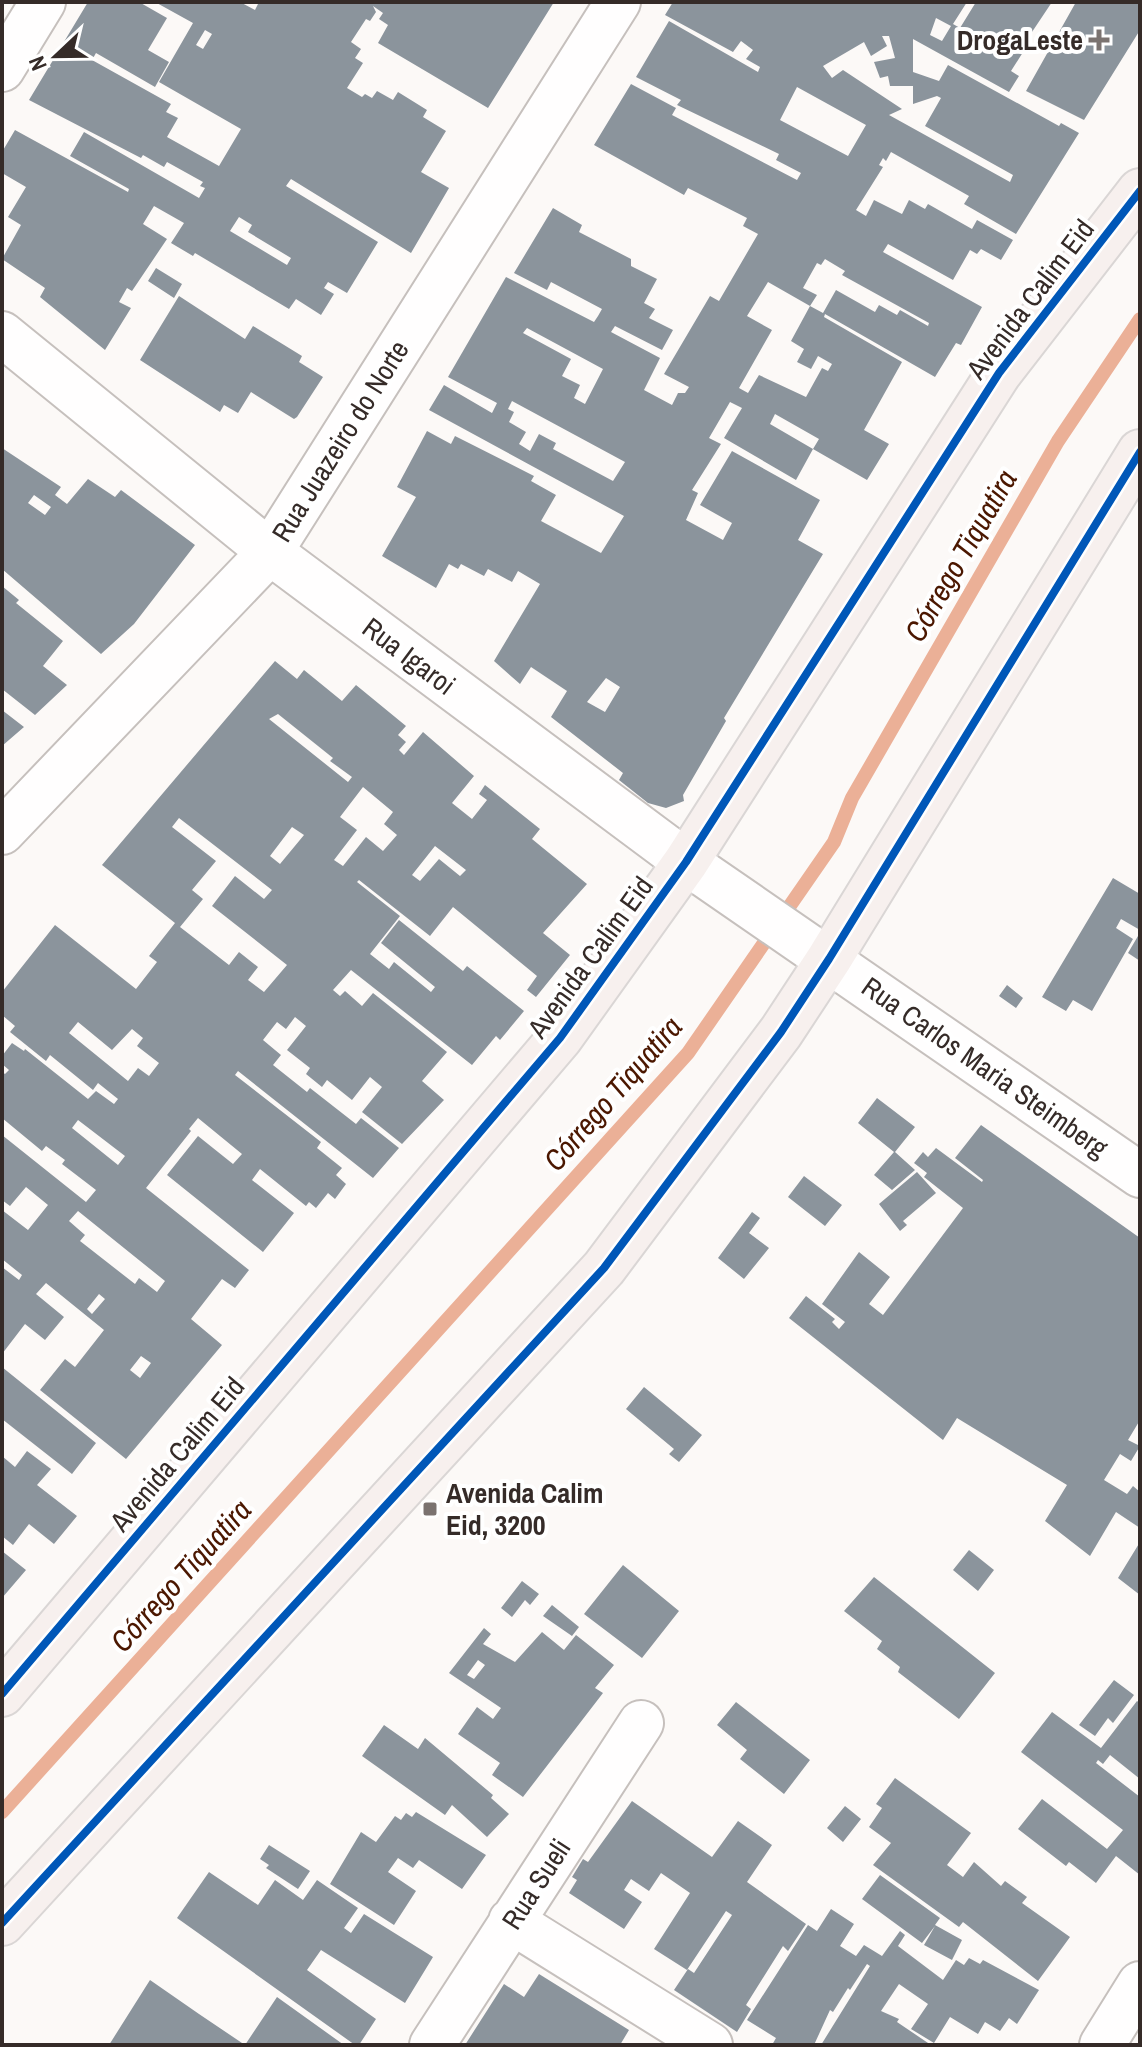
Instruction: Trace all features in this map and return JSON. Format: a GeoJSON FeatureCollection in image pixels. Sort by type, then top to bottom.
{"type":"FeatureCollection","features":[{"type":"Feature","properties":{"kind":"main road","name":"Avenida Calim Eid"},"geometry":{"type":"LineString","coordinates":[[2,1694],[560,1038],[686,862],[999,373],[1140,191]]}},
{"type":"Feature","properties":{"kind":"main road"},"geometry":{"type":"LineString","coordinates":[[2,1923],[604,1268],[781,1032],[816,951],[1140,452]]}},
{"type":"Feature","properties":{"kind":"street"},"geometry":{"type":"LineString","coordinates":[[2,69],[43,2]]}},
{"type":"Feature","properties":{"kind":"street","name":"Rua Juazeiro do Norte"},"geometry":{"type":"LineString","coordinates":[[2,832],[270,552],[618,2]]}},
{"type":"Feature","properties":{"kind":"street","name":"Rua Igaroi"},"geometry":{"type":"LineString","coordinates":[[2,334],[270,552],[686,862],[816,951]]}},
{"type":"Feature","properties":{"kind":"street","name":"Rua Carlos Maria Steimberg"},"geometry":{"type":"LineString","coordinates":[[816,951],[1140,1175]]}},
{"type":"Feature","properties":{"kind":"street","name":"Rua Sueli"},"geometry":{"type":"LineString","coordinates":[[432,2045],[641,1723]]}},
{"type":"Feature","properties":{"kind":"street"},"geometry":{"type":"LineString","coordinates":[[511,1921],[710,2045]]}},
{"type":"Feature","properties":{"kind":"street"},"geometry":{"type":"LineString","coordinates":[[1102,2045],[1140,1984]]}},
{"type":"Feature","properties":{"kind":"building"},"geometry":{"type":"Polygon","coordinates":[[[88,2],[139,2],[167,18],[148,50],[169,62],[155,87],[96,53],[92,60],[171,104],[166,112],[178,118],[167,137],[219,166],[241,129],[159,82],[193,23],[155,2],[240,2],[255,10],[259,2],[554,2],[488,108],[378,43],[388,25],[379,19],[383,13],[373,6],[376,12],[370,21],[366,19],[351,42],[361,49],[355,58],[363,63],[347,88],[362,97],[365,94],[372,98],[377,91],[393,100],[398,92],[427,110],[423,117],[446,131],[421,172],[449,188],[411,253],[291,179],[286,186],[378,242],[347,293],[328,282],[324,288],[334,294],[321,315],[296,299],[289,309],[195,253],[193,256],[171,243],[184,223],[154,206],[143,224],[167,239],[132,291],[127,288],[119,302],[131,308],[105,350],[40,297],[45,288],[2,259],[21,225],[8,217],[26,187],[2,173],[2,152],[15,130],[128,192],[129,189],[70,156],[84,132],[199,198],[205,188],[200,186],[203,182],[167,162],[164,167],[143,155],[141,158],[29,100],[88,2]],[[205,30],[196,45],[203,49],[212,34],[205,30]],[[239,217],[230,231],[287,265],[291,258],[248,232],[252,225],[239,217]]]}},
{"type":"Feature","properties":{"kind":"building"},"geometry":{"type":"Polygon","coordinates":[[[673,2],[967,2],[953,24],[960,28],[976,2],[1052,2],[1022,47],[1025,49],[1011,71],[1019,76],[1009,92],[913,39],[913,72],[939,81],[948,65],[1059,126],[1061,123],[1079,133],[1016,234],[964,204],[969,196],[891,152],[886,161],[883,158],[879,165],[883,167],[856,210],[866,216],[874,200],[902,214],[909,200],[925,209],[928,204],[972,229],[977,220],[1013,240],[1001,260],[981,249],[977,254],[970,250],[953,280],[888,244],[883,252],[982,307],[961,345],[956,343],[935,377],[825,314],[824,317],[902,362],[864,430],[889,444],[867,480],[813,449],[796,480],[724,438],[742,408],[730,402],[709,438],[721,444],[692,490],[698,493],[686,520],[723,540],[732,523],[700,505],[732,451],[820,500],[798,540],[823,554],[724,718],[726,721],[683,795],[684,801],[666,808],[648,803],[619,780],[623,773],[551,717],[567,691],[531,667],[520,684],[494,661],[540,584],[518,571],[512,582],[488,569],[484,576],[461,564],[458,569],[449,564],[436,588],[382,556],[416,497],[397,487],[427,431],[451,444],[455,436],[534,476],[531,481],[556,495],[541,521],[601,553],[624,516],[429,410],[444,385],[492,413],[497,403],[448,377],[506,277],[594,322],[598,316],[602,309],[551,282],[547,290],[514,273],[553,208],[582,225],[579,232],[631,259],[631,266],[657,279],[644,303],[655,309],[649,318],[673,330],[662,350],[615,326],[611,332],[660,358],[644,390],[672,405],[678,393],[685,393],[689,387],[664,374],[710,296],[719,301],[758,234],[743,226],[747,218],[688,188],[684,195],[594,145],[631,84],[676,108],[672,115],[797,180],[801,173],[776,160],[779,154],[677,105],[681,100],[636,77],[669,21],[758,72],[760,67],[746,59],[753,50],[741,41],[733,52],[665,15],[673,2]],[[936,18],[930,35],[942,41],[951,26],[936,18]],[[882,36],[887,46],[871,56],[864,42],[823,66],[832,78],[843,70],[902,109],[889,115],[1010,182],[1013,175],[925,126],[941,98],[937,96],[913,104],[913,86],[890,86],[888,76],[880,78],[874,62],[895,58],[889,36],[882,36]],[[797,87],[780,120],[848,156],[866,125],[797,87]],[[825,259],[821,265],[817,263],[803,288],[817,295],[810,306],[823,313],[836,290],[875,312],[879,305],[897,315],[900,310],[928,326],[929,323],[842,275],[845,271],[825,259]],[[768,282],[747,316],[772,330],[739,388],[748,393],[759,375],[806,397],[822,368],[828,371],[832,364],[818,356],[811,369],[797,362],[804,349],[791,341],[810,306],[768,282]],[[527,328],[523,333],[571,359],[562,376],[580,385],[574,398],[585,404],[603,369],[527,328]],[[512,401],[508,409],[514,412],[509,422],[526,432],[519,444],[530,451],[539,434],[556,443],[553,449],[613,481],[625,462],[512,401]],[[775,414],[770,424],[813,449],[819,439],[775,414]],[[606,678],[587,702],[605,712],[620,687],[606,678]]]}},
{"type":"Feature","properties":{"kind":"building"},"geometry":{"type":"Polygon","coordinates":[[[1076,2],[1140,2],[1140,30],[1084,120],[1026,91],[1076,2]]]}},
{"type":"Feature","properties":{"kind":"building"},"geometry":{"type":"Polygon","coordinates":[[[156,268],[182,284],[174,298],[148,281],[156,268]]]}},
{"type":"Feature","properties":{"kind":"building"},"geometry":{"type":"Polygon","coordinates":[[[179,296],[245,339],[253,326],[302,356],[299,362],[323,377],[297,417],[294,419],[251,392],[238,413],[224,405],[220,412],[140,360],[179,296]]]}},
{"type":"Feature","properties":{"kind":"building"},"geometry":{"type":"Polygon","coordinates":[[[2,448],[61,487],[55,495],[67,504],[88,479],[115,497],[121,490],[195,545],[134,624],[101,654],[2,569],[2,448]],[[34,495],[28,503],[45,515],[51,507],[34,495]]]}},
{"type":"Feature","properties":{"kind":"building"},"geometry":{"type":"Polygon","coordinates":[[[2,586],[19,600],[16,603],[63,641],[43,666],[67,685],[35,715],[2,689],[2,586]]]}},
{"type":"Feature","properties":{"kind":"building"},"geometry":{"type":"Polygon","coordinates":[[[275,661],[297,679],[304,670],[342,701],[356,685],[406,726],[398,735],[406,742],[399,750],[404,755],[423,732],[474,776],[452,803],[472,819],[487,800],[479,794],[485,785],[540,829],[532,839],[587,884],[543,933],[570,955],[536,997],[527,990],[537,976],[453,907],[430,936],[359,880],[357,882],[400,916],[370,954],[389,969],[394,962],[431,992],[435,987],[381,943],[399,920],[463,971],[467,966],[524,1011],[500,1040],[496,1036],[472,1065],[351,970],[333,990],[340,996],[345,991],[362,1006],[373,993],[447,1052],[422,1081],[444,1100],[402,1144],[362,1112],[382,1087],[370,1077],[352,1100],[327,1080],[322,1087],[306,1074],[310,1068],[287,1050],[306,1026],[295,1017],[286,1029],[277,1022],[263,1040],[281,1055],[273,1065],[307,1092],[310,1088],[356,1124],[361,1118],[399,1148],[373,1178],[238,1071],[235,1075],[321,1142],[317,1148],[342,1168],[336,1175],[346,1184],[335,1199],[328,1193],[316,1208],[309,1202],[306,1206],[260,1169],[252,1180],[294,1213],[263,1252],[167,1175],[198,1136],[233,1164],[242,1154],[198,1118],[189,1129],[191,1131],[146,1188],[249,1270],[235,1288],[222,1279],[191,1319],[222,1345],[126,1459],[40,1390],[65,1359],[75,1367],[104,1330],[46,1283],[36,1294],[64,1317],[45,1340],[25,1324],[2,1354],[2,1267],[19,1280],[22,1275],[2,1259],[2,1210],[28,1230],[48,1205],[26,1187],[10,1206],[2,1200],[2,1135],[86,1202],[96,1190],[62,1164],[65,1160],[46,1146],[42,1151],[2,1118],[2,1072],[5,1074],[9,1070],[2,1064],[2,1056],[12,1043],[25,1049],[88,1099],[96,1091],[114,1104],[118,1099],[98,1083],[93,1090],[50,1055],[46,1061],[10,1032],[15,1026],[2,1015],[2,992],[55,925],[136,989],[157,962],[149,956],[175,923],[102,865],[275,661]],[[278,714],[269,719],[348,782],[352,777],[330,761],[333,758],[278,714]],[[363,787],[340,817],[357,830],[334,860],[343,866],[366,837],[383,851],[397,835],[384,824],[393,812],[363,787]],[[179,818],[172,827],[216,861],[192,890],[203,899],[180,927],[229,965],[239,952],[258,967],[248,980],[264,992],[287,965],[212,906],[235,876],[264,899],[272,890],[179,818]],[[292,827],[270,856],[280,864],[304,835],[292,827]],[[435,846],[412,875],[420,881],[439,859],[460,876],[466,870],[435,846]],[[78,1022],[69,1033],[128,1081],[138,1068],[149,1076],[159,1063],[137,1046],[143,1038],[132,1029],[112,1050],[78,1022]],[[78,1120],[72,1128],[118,1165],[125,1156],[78,1120]],[[78,1211],[69,1221],[85,1235],[80,1241],[135,1284],[139,1278],[157,1292],[165,1281],[78,1211]],[[99,1294],[87,1309],[92,1314],[105,1299],[99,1294]],[[141,1356],[130,1370],[140,1378],[151,1363],[141,1356]]]}},
{"type":"Feature","properties":{"kind":"building"},"geometry":{"type":"Polygon","coordinates":[[[2,710],[24,727],[2,746],[2,710]]]}},
{"type":"Feature","properties":{"kind":"building"},"geometry":{"type":"Polygon","coordinates":[[[1113,878],[1140,894],[1140,930],[1121,919],[1116,928],[1133,939],[1092,1011],[1073,1000],[1066,1011],[1042,997],[1113,878]]]}},
{"type":"Feature","properties":{"kind":"building"},"geometry":{"type":"Polygon","coordinates":[[[1140,937],[1140,961],[1128,953],[1140,937]]]}},
{"type":"Feature","properties":{"kind":"building"},"geometry":{"type":"Polygon","coordinates":[[[1007,985],[1023,998],[1016,1008],[999,996],[1007,985]]]}},
{"type":"Feature","properties":{"kind":"building"},"geometry":{"type":"Polygon","coordinates":[[[877,1098],[915,1127],[895,1152],[915,1170],[892,1190],[874,1175],[894,1152],[858,1123],[877,1098]]]}},
{"type":"Feature","properties":{"kind":"building"},"geometry":{"type":"Polygon","coordinates":[[[981,1125],[1140,1238],[1140,1420],[1128,1440],[1140,1446],[1131,1461],[1120,1454],[1104,1480],[1127,1494],[1133,1486],[1140,1492],[1140,1528],[1116,1512],[1090,1556],[1045,1521],[1067,1485],[957,1418],[943,1440],[789,1318],[806,1296],[835,1319],[832,1322],[839,1329],[845,1322],[822,1304],[859,1252],[890,1277],[869,1304],[883,1315],[963,1208],[924,1177],[927,1173],[914,1163],[923,1152],[928,1157],[936,1148],[982,1182],[955,1158],[981,1125]]]}},
{"type":"Feature","properties":{"kind":"building"},"geometry":{"type":"Polygon","coordinates":[[[917,1172],[936,1193],[903,1221],[907,1225],[900,1231],[879,1204],[917,1172]]]}},
{"type":"Feature","properties":{"kind":"building"},"geometry":{"type":"Polygon","coordinates":[[[804,1176],[842,1205],[825,1226],[788,1197],[804,1176]]]}},
{"type":"Feature","properties":{"kind":"building"},"geometry":{"type":"Polygon","coordinates":[[[752,1212],[760,1218],[749,1233],[769,1248],[744,1279],[718,1258],[752,1212]]]}},
{"type":"Feature","properties":{"kind":"building"},"geometry":{"type":"Polygon","coordinates":[[[2,1367],[96,1443],[72,1474],[2,1419],[2,1367]]]}},
{"type":"Feature","properties":{"kind":"building"},"geometry":{"type":"Polygon","coordinates":[[[644,1387],[702,1435],[679,1462],[669,1454],[674,1449],[626,1409],[644,1387]]]}},
{"type":"Feature","properties":{"kind":"building"},"geometry":{"type":"Polygon","coordinates":[[[27,1451],[51,1469],[37,1485],[77,1516],[54,1544],[29,1524],[13,1545],[2,1536],[2,1456],[15,1467],[27,1451]]]}},
{"type":"Feature","properties":{"kind":"building"},"geometry":{"type":"Polygon","coordinates":[[[1140,1542],[1140,1595],[1118,1578],[1140,1542]]]}},
{"type":"Feature","properties":{"kind":"building"},"geometry":{"type":"Polygon","coordinates":[[[969,1550],[994,1570],[978,1591],[953,1570],[969,1550]]]}},
{"type":"Feature","properties":{"kind":"building"},"geometry":{"type":"Polygon","coordinates":[[[2,1551],[26,1570],[2,1598],[2,1551]]]}},
{"type":"Feature","properties":{"kind":"building"},"geometry":{"type":"Polygon","coordinates":[[[623,1565],[679,1611],[642,1658],[584,1614],[623,1565]]]}},
{"type":"Feature","properties":{"kind":"building"},"geometry":{"type":"Polygon","coordinates":[[[874,1577],[995,1673],[959,1719],[898,1672],[900,1667],[877,1649],[882,1641],[844,1611],[874,1577]]]}},
{"type":"Feature","properties":{"kind":"building"},"geometry":{"type":"Polygon","coordinates":[[[522,1581],[539,1594],[530,1605],[525,1600],[512,1617],[501,1608],[522,1581]]]}},
{"type":"Feature","properties":{"kind":"building"},"geometry":{"type":"Polygon","coordinates":[[[552,1605],[579,1627],[572,1636],[543,1616],[552,1605]]]}},
{"type":"Feature","properties":{"kind":"building"},"geometry":{"type":"Polygon","coordinates":[[[484,1628],[491,1634],[483,1644],[515,1662],[542,1632],[564,1650],[576,1635],[614,1665],[595,1688],[603,1693],[523,1797],[492,1775],[500,1763],[458,1734],[477,1707],[493,1719],[501,1708],[449,1673],[484,1628]],[[478,1660],[467,1675],[474,1679],[485,1665],[478,1660]]]}},
{"type":"Feature","properties":{"kind":"building"},"geometry":{"type":"Polygon","coordinates":[[[1114,1680],[1134,1695],[1113,1723],[1108,1718],[1095,1736],[1079,1725],[1114,1680]]]}},
{"type":"Feature","properties":{"kind":"building"},"geometry":{"type":"Polygon","coordinates":[[[1137,1701],[1140,1703],[1140,1779],[1110,1755],[1103,1764],[1098,1760],[1096,1763],[1140,1797],[1140,1875],[1116,1856],[1096,1883],[1069,1862],[1066,1866],[1018,1829],[1042,1799],[1107,1849],[1123,1830],[1021,1752],[1052,1712],[1101,1748],[1137,1701]]]}},
{"type":"Feature","properties":{"kind":"building"},"geometry":{"type":"Polygon","coordinates":[[[736,1702],[810,1760],[784,1794],[740,1759],[747,1750],[717,1725],[736,1702]]]}},
{"type":"Feature","properties":{"kind":"building"},"geometry":{"type":"Polygon","coordinates":[[[384,1725],[418,1749],[425,1738],[493,1795],[491,1798],[509,1814],[487,1837],[452,1805],[445,1815],[362,1756],[384,1725]]]}},
{"type":"Feature","properties":{"kind":"building"},"geometry":{"type":"Polygon","coordinates":[[[895,1778],[971,1833],[947,1865],[963,1877],[974,1862],[1001,1886],[1005,1881],[1027,1897],[1022,1903],[1070,1937],[1038,1981],[963,1922],[959,1927],[873,1865],[891,1843],[869,1827],[882,1808],[876,1804],[895,1778]]]}},
{"type":"Feature","properties":{"kind":"building"},"geometry":{"type":"Polygon","coordinates":[[[632,1801],[712,1857],[738,1821],[772,1845],[747,1882],[806,1924],[788,1951],[783,1946],[746,2005],[751,2009],[737,2032],[674,1990],[688,1969],[694,1973],[732,1915],[726,1911],[687,1970],[654,1949],[690,1893],[661,1873],[649,1891],[631,1879],[624,1890],[642,1902],[624,1929],[569,1893],[577,1880],[572,1877],[583,1859],[588,1862],[632,1801]]]}},
{"type":"Feature","properties":{"kind":"building"},"geometry":{"type":"Polygon","coordinates":[[[845,1806],[861,1819],[843,1842],[827,1828],[845,1806]]]}},
{"type":"Feature","properties":{"kind":"building"},"geometry":{"type":"Polygon","coordinates":[[[416,1812],[486,1855],[462,1889],[419,1860],[413,1868],[398,1858],[388,1872],[416,1891],[394,1925],[330,1884],[361,1832],[376,1842],[395,1816],[401,1820],[406,1813],[412,1817],[416,1812]]]}},
{"type":"Feature","properties":{"kind":"building"},"geometry":{"type":"Polygon","coordinates":[[[269,1845],[310,1871],[298,1889],[266,1868],[269,1865],[260,1859],[269,1845]]]}},
{"type":"Feature","properties":{"kind":"building"},"geometry":{"type":"Polygon","coordinates":[[[209,1872],[258,1905],[275,1880],[303,1900],[317,1880],[358,1908],[344,1928],[351,1933],[364,1914],[433,1957],[405,2003],[321,1950],[307,1970],[376,2019],[359,2045],[355,2045],[177,1918],[209,1872]]]}},
{"type":"Feature","properties":{"kind":"building"},"geometry":{"type":"Polygon","coordinates":[[[880,1875],[940,1918],[935,1925],[962,1940],[952,1960],[924,1945],[935,1926],[922,1943],[862,1899],[880,1875]]]}},
{"type":"Feature","properties":{"kind":"building"},"geometry":{"type":"Polygon","coordinates":[[[831,1909],[854,1924],[840,1946],[856,1956],[864,1945],[882,1956],[900,1931],[905,1935],[898,1946],[943,1980],[956,1960],[964,1965],[969,1958],[980,1964],[983,1960],[1039,1990],[1017,2024],[1009,2018],[1000,2031],[985,2022],[978,2034],[950,2017],[934,2043],[911,2029],[928,2004],[899,1984],[881,2011],[899,2019],[897,2022],[931,2045],[821,2045],[870,1966],[867,1964],[833,2012],[830,2010],[814,2045],[772,2045],[776,2038],[747,2020],[808,1925],[817,1931],[831,1909]]]}},
{"type":"Feature","properties":{"kind":"building"},"geometry":{"type":"Polygon","coordinates":[[[539,1974],[629,2030],[620,2045],[465,2045],[504,1984],[524,1997],[539,1974]]]}},
{"type":"Feature","properties":{"kind":"building"},"geometry":{"type":"Polygon","coordinates":[[[150,1980],[199,2014],[245,2045],[109,2045],[150,1980]]]}},
{"type":"Feature","properties":{"kind":"building"},"geometry":{"type":"Polygon","coordinates":[[[277,1997],[344,2045],[245,2045],[277,1997]]]}},
{"type":"Feature","properties":{"kind":"waterway","name":"Córrego Tiquatira"},"geometry":{"type":"LineString","coordinates":[[2,1812],[688,1053],[834,842],[852,798],[1058,441],[1140,319]]}},
{"type":"Feature","properties":{"kind":"cycle path"},"geometry":{"type":"LineString","coordinates":[[2,1694],[560,1038],[686,862],[999,373],[1140,191]]}},
{"type":"Feature","properties":{"kind":"cycle path"},"geometry":{"type":"LineString","coordinates":[[2,1923],[604,1268],[781,1032],[829,959],[1140,452]]}},
{"type":"Feature","properties":{"kind":"place","name":"DrogaLeste"},"geometry":{"type":"Point","coordinates":[1099,40]}},
{"type":"Feature","properties":{"kind":"place","name":"Avenida Calim Eid, 3200"},"geometry":{"type":"Point","coordinates":[430,1509]}}]}
